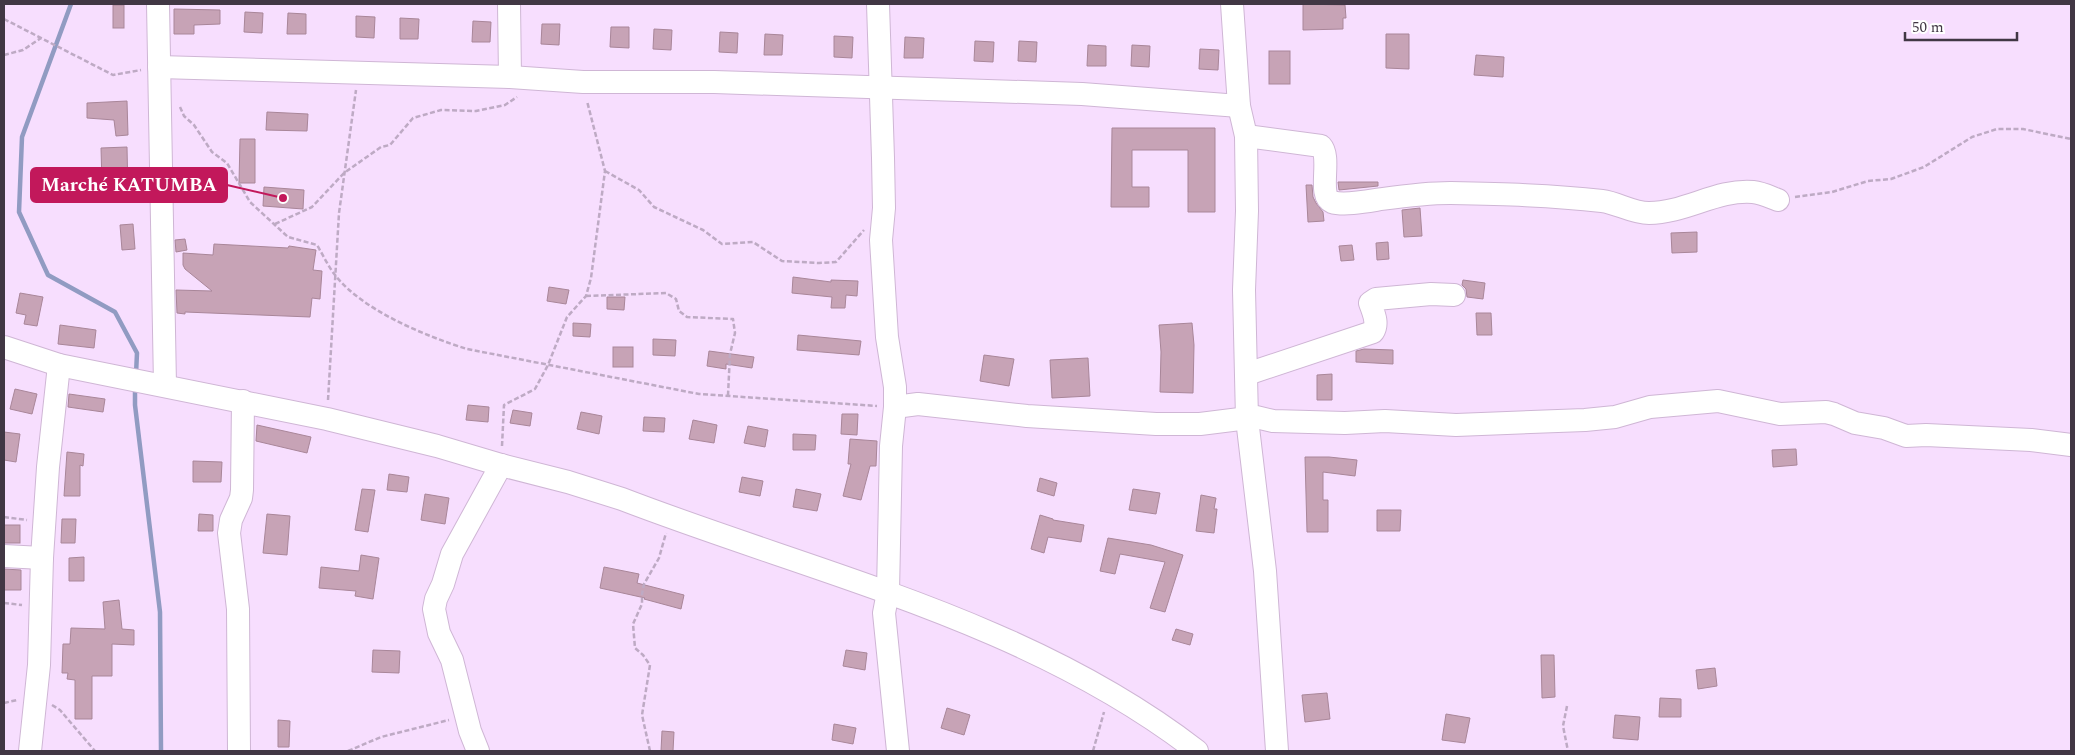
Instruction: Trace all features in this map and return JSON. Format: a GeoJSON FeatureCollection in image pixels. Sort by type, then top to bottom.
{"type":"FeatureCollection","features":[{"type":"Feature","properties":{"kind":"street"},"geometry":{"type":"LineString","coordinates":[[157,384],[158,4]]}},
{"type":"Feature","properties":{"kind":"street"},"geometry":{"type":"LineString","coordinates":[[509,4],[510,77]]}},
{"type":"Feature","properties":{"kind":"street"},"geometry":{"type":"LineString","coordinates":[[878,4],[884,208],[881,240],[887,337],[895,387],[891,446],[888,592],[884,613],[898,751]]}},
{"type":"Feature","properties":{"kind":"street"},"geometry":{"type":"LineString","coordinates":[[1232,4],[1239,106],[1246,136],[1247,211],[1244,290],[1247,419],[1265,571],[1277,751]]}},
{"type":"Feature","properties":{"kind":"street"},"geometry":{"type":"LineString","coordinates":[[159,67],[510,77],[583,82],[714,82],[1082,94],[1239,106]]}},
{"type":"Feature","properties":{"kind":"street"},"geometry":{"type":"LineString","coordinates":[[1246,136],[1321,146],[1326,152],[1326,192],[1329,200],[1333,202],[1356,203],[1449,193],[1522,195],[1604,201],[1639,212],[1649,213],[1663,212],[1740,192],[1759,193],[1778,200]]}},
{"type":"Feature","properties":{"kind":"street"},"geometry":{"type":"LineString","coordinates":[[1246,374],[1373,332],[1376,322],[1370,303],[1376,299],[1431,294],[1454,295]]}},
{"type":"Feature","properties":{"kind":"street"},"geometry":{"type":"LineString","coordinates":[[4,347],[59,365],[243,401],[437,446],[622,499],[888,592],[945,613],[1016,644],[1116,696],[1197,751]]}},
{"type":"Feature","properties":{"kind":"street"},"geometry":{"type":"LineString","coordinates":[[30,751],[39,665],[44,523],[59,365]]}},
{"type":"Feature","properties":{"kind":"street"},"geometry":{"type":"LineString","coordinates":[[239,751],[238,609],[230,533],[231,520],[241,498],[242,490],[243,401]]}},
{"type":"Feature","properties":{"kind":"street"},"geometry":{"type":"LineString","coordinates":[[895,407],[918,404],[1027,416],[1136,423],[1200,424],[1247,419],[1256,416],[1273,421],[1345,423],[1385,421],[1435,425],[1560,422],[1615,417],[1650,407],[1718,401],[1780,414],[1826,412],[1855,423],[1884,428],[1906,436],[1926,435],[2024,440],[2071,445]]}},
{"type":"Feature","properties":{"kind":"street"},"geometry":{"type":"LineString","coordinates":[[478,751],[466,716],[452,660],[439,633],[434,609],[436,598],[443,584],[452,554],[501,465]]}},
{"type":"Feature","properties":{"kind":"street"},"geometry":{"type":"LineString","coordinates":[[4,556],[42,558]]}},
{"type":"Feature","properties":{"kind":"path"},"geometry":{"type":"LineString","coordinates":[[4,19],[113,75],[159,67]]}},
{"type":"Feature","properties":{"kind":"path"},"geometry":{"type":"LineString","coordinates":[[4,55],[23,50],[41,38]]}},
{"type":"Feature","properties":{"kind":"path"},"geometry":{"type":"LineString","coordinates":[[327,419],[339,213],[359,74]]}},
{"type":"Feature","properties":{"kind":"path"},"geometry":{"type":"LineString","coordinates":[[275,224],[312,207],[344,173],[380,146],[390,145],[413,118],[442,110],[476,111],[505,105],[540,80]]}},
{"type":"Feature","properties":{"kind":"path"},"geometry":{"type":"LineString","coordinates":[[501,465],[504,406],[535,389],[548,365],[567,317],[586,296],[591,278],[605,171],[583,82]]}},
{"type":"Feature","properties":{"kind":"path"},"geometry":{"type":"LineString","coordinates":[[177,101],[184,116],[194,125],[212,152],[227,163],[250,202],[288,237],[317,245],[335,276],[364,302],[430,337],[467,349],[699,394],[895,407]]}},
{"type":"Feature","properties":{"kind":"path"},"geometry":{"type":"LineString","coordinates":[[1778,200],[1812,193],[1832,192],[1868,181],[1891,179],[1924,167],[1972,137],[1998,129],[2023,129],[2071,139]]}},
{"type":"Feature","properties":{"kind":"path"},"geometry":{"type":"LineString","coordinates":[[605,171],[639,190],[654,207],[702,230],[722,244],[753,242],[770,251],[782,261],[836,262],[884,208]]}},
{"type":"Feature","properties":{"kind":"path"},"geometry":{"type":"LineString","coordinates":[[586,296],[666,293],[676,299],[679,311],[687,317],[733,319],[735,333],[730,354],[728,395]]}},
{"type":"Feature","properties":{"kind":"path"},"geometry":{"type":"LineString","coordinates":[[4,517],[44,523]]}},
{"type":"Feature","properties":{"kind":"path"},"geometry":{"type":"LineString","coordinates":[[650,751],[642,715],[650,665],[635,648],[633,624],[642,604],[644,584],[659,558],[670,517]]}},
{"type":"Feature","properties":{"kind":"path"},"geometry":{"type":"LineString","coordinates":[[1093,751],[1103,714],[1116,696]]}},
{"type":"Feature","properties":{"kind":"path"},"geometry":{"type":"LineString","coordinates":[[36,704],[57,707],[95,751]]}},
{"type":"Feature","properties":{"kind":"path"},"geometry":{"type":"LineString","coordinates":[[1567,706],[1563,726],[1568,751]]}},
{"type":"Feature","properties":{"kind":"path"},"geometry":{"type":"LineString","coordinates":[[348,751],[382,737],[466,716]]}},
{"type":"Feature","properties":{"kind":"building"},"geometry":{"type":"Polygon","coordinates":[[[1303,4],[1345,5],[1346,18],[1343,18],[1343,29],[1303,30],[1303,4]]]}},
{"type":"Feature","properties":{"kind":"building"},"geometry":{"type":"Polygon","coordinates":[[[113,5],[124,5],[124,28],[113,28],[113,5]]]}},
{"type":"Feature","properties":{"kind":"building"},"geometry":{"type":"Polygon","coordinates":[[[174,9],[220,10],[220,24],[194,25],[194,34],[174,34],[174,9]]]}},
{"type":"Feature","properties":{"kind":"building"},"geometry":{"type":"Polygon","coordinates":[[[245,12],[263,13],[262,33],[244,32],[245,12]]]}},
{"type":"Feature","properties":{"kind":"building"},"geometry":{"type":"Polygon","coordinates":[[[288,13],[306,14],[306,34],[287,34],[288,13]]]}},
{"type":"Feature","properties":{"kind":"building"},"geometry":{"type":"Polygon","coordinates":[[[356,16],[375,17],[374,38],[356,37],[356,16]]]}},
{"type":"Feature","properties":{"kind":"building"},"geometry":{"type":"Polygon","coordinates":[[[400,18],[419,19],[418,39],[400,39],[400,18]]]}},
{"type":"Feature","properties":{"kind":"building"},"geometry":{"type":"Polygon","coordinates":[[[473,21],[491,22],[490,42],[472,42],[473,21]]]}},
{"type":"Feature","properties":{"kind":"building"},"geometry":{"type":"Polygon","coordinates":[[[542,24],[560,24],[559,45],[541,44],[542,24]]]}},
{"type":"Feature","properties":{"kind":"building"},"geometry":{"type":"Polygon","coordinates":[[[611,27],[629,27],[629,48],[610,47],[611,27]]]}},
{"type":"Feature","properties":{"kind":"building"},"geometry":{"type":"Polygon","coordinates":[[[654,29],[672,30],[671,50],[653,49],[654,29]]]}},
{"type":"Feature","properties":{"kind":"building"},"geometry":{"type":"Polygon","coordinates":[[[720,32],[738,33],[737,53],[719,52],[720,32]]]}},
{"type":"Feature","properties":{"kind":"building"},"geometry":{"type":"Polygon","coordinates":[[[765,34],[783,35],[782,55],[764,55],[765,34]]]}},
{"type":"Feature","properties":{"kind":"building"},"geometry":{"type":"Polygon","coordinates":[[[1386,34],[1409,34],[1409,69],[1386,68],[1386,34]]]}},
{"type":"Feature","properties":{"kind":"building"},"geometry":{"type":"Polygon","coordinates":[[[834,36],[853,37],[852,58],[834,57],[834,36]]]}},
{"type":"Feature","properties":{"kind":"building"},"geometry":{"type":"Polygon","coordinates":[[[905,37],[924,38],[923,58],[904,58],[905,37]]]}},
{"type":"Feature","properties":{"kind":"building"},"geometry":{"type":"Polygon","coordinates":[[[975,41],[994,42],[993,62],[974,61],[975,41]]]}},
{"type":"Feature","properties":{"kind":"building"},"geometry":{"type":"Polygon","coordinates":[[[1019,41],[1037,42],[1036,62],[1018,61],[1019,41]]]}},
{"type":"Feature","properties":{"kind":"building"},"geometry":{"type":"Polygon","coordinates":[[[1088,45],[1106,46],[1106,66],[1087,66],[1088,45]]]}},
{"type":"Feature","properties":{"kind":"building"},"geometry":{"type":"Polygon","coordinates":[[[1132,45],[1150,46],[1149,67],[1131,66],[1132,45]]]}},
{"type":"Feature","properties":{"kind":"building"},"geometry":{"type":"Polygon","coordinates":[[[1200,49],[1219,50],[1218,70],[1199,69],[1200,49]]]}},
{"type":"Feature","properties":{"kind":"building"},"geometry":{"type":"Polygon","coordinates":[[[1269,51],[1290,51],[1290,84],[1269,84],[1269,51]]]}},
{"type":"Feature","properties":{"kind":"building"},"geometry":{"type":"Polygon","coordinates":[[[1476,55],[1504,57],[1503,77],[1474,75],[1476,55]]]}},
{"type":"Feature","properties":{"kind":"building"},"geometry":{"type":"Polygon","coordinates":[[[127,101],[128,135],[116,136],[114,120],[87,118],[87,103],[127,101]]]}},
{"type":"Feature","properties":{"kind":"building"},"geometry":{"type":"Polygon","coordinates":[[[267,112],[308,114],[307,131],[266,130],[267,112]]]}},
{"type":"Feature","properties":{"kind":"building"},"geometry":{"type":"Polygon","coordinates":[[[1112,128],[1215,128],[1215,212],[1188,212],[1188,150],[1132,150],[1132,187],[1149,187],[1149,207],[1111,207],[1112,128]]]}},
{"type":"Feature","properties":{"kind":"building"},"geometry":{"type":"Polygon","coordinates":[[[240,139],[255,139],[255,183],[239,183],[240,139]]]}},
{"type":"Feature","properties":{"kind":"building"},"geometry":{"type":"Polygon","coordinates":[[[127,147],[128,194],[75,194],[75,185],[102,183],[101,148],[127,147]]]}},
{"type":"Feature","properties":{"kind":"building"},"geometry":{"type":"Polygon","coordinates":[[[1338,182],[1378,182],[1378,186],[1339,190],[1338,182]]]}},
{"type":"Feature","properties":{"kind":"building"},"geometry":{"type":"Polygon","coordinates":[[[1306,185],[1312,185],[1313,197],[1323,212],[1324,221],[1308,222],[1306,185]]]}},
{"type":"Feature","properties":{"kind":"building"},"geometry":{"type":"Polygon","coordinates":[[[264,187],[304,190],[303,209],[263,206],[264,187]]]}},
{"type":"Feature","properties":{"kind":"building"},"geometry":{"type":"Polygon","coordinates":[[[1420,208],[1422,236],[1404,237],[1402,210],[1420,208]]]}},
{"type":"Feature","properties":{"kind":"building"},"geometry":{"type":"Polygon","coordinates":[[[133,224],[135,249],[122,250],[120,225],[133,224]]]}},
{"type":"Feature","properties":{"kind":"building"},"geometry":{"type":"Polygon","coordinates":[[[1697,232],[1697,252],[1672,253],[1671,233],[1697,232]]]}},
{"type":"Feature","properties":{"kind":"building"},"geometry":{"type":"Polygon","coordinates":[[[185,239],[187,250],[176,252],[175,240],[185,239]]]}},
{"type":"Feature","properties":{"kind":"building"},"geometry":{"type":"Polygon","coordinates":[[[1388,242],[1389,259],[1377,260],[1376,243],[1388,242]]]}},
{"type":"Feature","properties":{"kind":"building"},"geometry":{"type":"Polygon","coordinates":[[[214,244],[288,248],[289,246],[316,250],[313,270],[322,271],[320,299],[312,298],[310,317],[177,313],[176,290],[212,291],[185,269],[183,253],[213,255],[214,244]]]}},
{"type":"Feature","properties":{"kind":"building"},"geometry":{"type":"Polygon","coordinates":[[[1352,245],[1354,260],[1341,261],[1339,246],[1352,245]]]}},
{"type":"Feature","properties":{"kind":"building"},"geometry":{"type":"Polygon","coordinates":[[[793,277],[831,282],[831,280],[858,281],[857,296],[846,295],[845,308],[831,308],[832,297],[792,293],[793,277]]]}},
{"type":"Feature","properties":{"kind":"building"},"geometry":{"type":"Polygon","coordinates":[[[1463,280],[1485,283],[1483,299],[1467,297],[1466,289],[1462,285],[1463,280]]]}},
{"type":"Feature","properties":{"kind":"building"},"geometry":{"type":"Polygon","coordinates":[[[549,287],[569,290],[566,304],[547,301],[549,287]]]}},
{"type":"Feature","properties":{"kind":"building"},"geometry":{"type":"Polygon","coordinates":[[[20,293],[43,297],[37,326],[24,324],[26,315],[16,313],[20,293]]]}},
{"type":"Feature","properties":{"kind":"building"},"geometry":{"type":"Polygon","coordinates":[[[607,297],[625,297],[624,310],[607,309],[607,297]]]}},
{"type":"Feature","properties":{"kind":"building"},"geometry":{"type":"Polygon","coordinates":[[[1476,313],[1491,313],[1492,335],[1477,335],[1476,313]]]}},
{"type":"Feature","properties":{"kind":"building"},"geometry":{"type":"Polygon","coordinates":[[[573,323],[591,324],[590,337],[573,336],[573,323]]]}},
{"type":"Feature","properties":{"kind":"building"},"geometry":{"type":"Polygon","coordinates":[[[1192,323],[1194,345],[1193,393],[1160,392],[1161,352],[1159,325],[1192,323]]]}},
{"type":"Feature","properties":{"kind":"building"},"geometry":{"type":"Polygon","coordinates":[[[60,325],[96,330],[94,348],[58,344],[60,325]]]}},
{"type":"Feature","properties":{"kind":"building"},"geometry":{"type":"Polygon","coordinates":[[[798,335],[861,341],[859,355],[797,350],[798,335]]]}},
{"type":"Feature","properties":{"kind":"building"},"geometry":{"type":"Polygon","coordinates":[[[653,339],[676,340],[675,356],[653,355],[653,339]]]}},
{"type":"Feature","properties":{"kind":"building"},"geometry":{"type":"Polygon","coordinates":[[[613,347],[633,347],[633,367],[613,367],[613,347]]]}},
{"type":"Feature","properties":{"kind":"building"},"geometry":{"type":"Polygon","coordinates":[[[1364,349],[1393,350],[1393,364],[1356,362],[1356,351],[1364,349]]]}},
{"type":"Feature","properties":{"kind":"building"},"geometry":{"type":"Polygon","coordinates":[[[709,351],[754,357],[752,368],[726,364],[726,369],[707,366],[709,351]]]}},
{"type":"Feature","properties":{"kind":"building"},"geometry":{"type":"Polygon","coordinates":[[[984,355],[1014,359],[1009,386],[980,381],[984,355]]]}},
{"type":"Feature","properties":{"kind":"building"},"geometry":{"type":"Polygon","coordinates":[[[1088,358],[1090,396],[1052,398],[1050,360],[1088,358]]]}},
{"type":"Feature","properties":{"kind":"building"},"geometry":{"type":"Polygon","coordinates":[[[1332,374],[1332,400],[1317,400],[1317,375],[1332,374]]]}},
{"type":"Feature","properties":{"kind":"building"},"geometry":{"type":"Polygon","coordinates":[[[15,389],[37,394],[32,414],[10,409],[15,389]]]}},
{"type":"Feature","properties":{"kind":"building"},"geometry":{"type":"Polygon","coordinates":[[[69,394],[105,399],[103,412],[68,407],[69,394]]]}},
{"type":"Feature","properties":{"kind":"building"},"geometry":{"type":"Polygon","coordinates":[[[468,405],[489,407],[488,422],[466,420],[468,405]]]}},
{"type":"Feature","properties":{"kind":"building"},"geometry":{"type":"Polygon","coordinates":[[[513,410],[532,413],[530,426],[510,423],[513,410]]]}},
{"type":"Feature","properties":{"kind":"building"},"geometry":{"type":"Polygon","coordinates":[[[581,412],[602,416],[599,434],[577,429],[581,412]]]}},
{"type":"Feature","properties":{"kind":"building"},"geometry":{"type":"Polygon","coordinates":[[[842,414],[858,414],[857,435],[841,434],[842,414]]]}},
{"type":"Feature","properties":{"kind":"building"},"geometry":{"type":"Polygon","coordinates":[[[644,417],[665,418],[664,432],[643,431],[644,417]]]}},
{"type":"Feature","properties":{"kind":"building"},"geometry":{"type":"Polygon","coordinates":[[[693,420],[717,425],[714,443],[689,439],[693,420]]]}},
{"type":"Feature","properties":{"kind":"building"},"geometry":{"type":"Polygon","coordinates":[[[257,425],[311,437],[307,453],[256,441],[257,425]]]}},
{"type":"Feature","properties":{"kind":"building"},"geometry":{"type":"Polygon","coordinates":[[[748,426],[768,430],[765,447],[744,443],[748,426]]]}},
{"type":"Feature","properties":{"kind":"building"},"geometry":{"type":"Polygon","coordinates":[[[4,432],[20,434],[16,462],[4,460],[4,432]]]}},
{"type":"Feature","properties":{"kind":"building"},"geometry":{"type":"Polygon","coordinates":[[[793,434],[816,435],[815,450],[793,450],[793,434]]]}},
{"type":"Feature","properties":{"kind":"building"},"geometry":{"type":"Polygon","coordinates":[[[850,439],[877,441],[876,466],[870,466],[861,500],[843,496],[851,464],[848,464],[850,439]]]}},
{"type":"Feature","properties":{"kind":"building"},"geometry":{"type":"Polygon","coordinates":[[[1796,449],[1797,465],[1773,467],[1772,450],[1796,449]]]}},
{"type":"Feature","properties":{"kind":"building"},"geometry":{"type":"Polygon","coordinates":[[[67,452],[84,454],[83,466],[80,465],[80,496],[64,496],[67,452]]]}},
{"type":"Feature","properties":{"kind":"building"},"geometry":{"type":"Polygon","coordinates":[[[1305,457],[1357,460],[1355,476],[1323,472],[1323,500],[1328,500],[1328,532],[1307,532],[1305,457]]]}},
{"type":"Feature","properties":{"kind":"building"},"geometry":{"type":"Polygon","coordinates":[[[193,461],[222,462],[221,482],[193,482],[193,461]]]}},
{"type":"Feature","properties":{"kind":"building"},"geometry":{"type":"Polygon","coordinates":[[[389,474],[409,477],[407,492],[387,490],[389,474]]]}},
{"type":"Feature","properties":{"kind":"building"},"geometry":{"type":"Polygon","coordinates":[[[742,477],[763,481],[760,496],[739,492],[742,477]]]}},
{"type":"Feature","properties":{"kind":"building"},"geometry":{"type":"Polygon","coordinates":[[[1040,478],[1057,483],[1054,496],[1037,491],[1040,478]]]}},
{"type":"Feature","properties":{"kind":"building"},"geometry":{"type":"Polygon","coordinates":[[[362,489],[375,490],[368,532],[355,530],[362,489]]]}},
{"type":"Feature","properties":{"kind":"building"},"geometry":{"type":"Polygon","coordinates":[[[796,489],[821,494],[817,511],[793,507],[796,489]]]}},
{"type":"Feature","properties":{"kind":"building"},"geometry":{"type":"Polygon","coordinates":[[[1133,489],[1160,493],[1156,514],[1129,510],[1133,489]]]}},
{"type":"Feature","properties":{"kind":"building"},"geometry":{"type":"Polygon","coordinates":[[[425,494],[449,498],[445,524],[421,520],[425,494]]]}},
{"type":"Feature","properties":{"kind":"building"},"geometry":{"type":"Polygon","coordinates":[[[1201,495],[1216,498],[1214,509],[1217,509],[1214,533],[1196,531],[1201,495]]]}},
{"type":"Feature","properties":{"kind":"building"},"geometry":{"type":"Polygon","coordinates":[[[1377,510],[1401,510],[1400,531],[1377,531],[1377,510]]]}},
{"type":"Feature","properties":{"kind":"building"},"geometry":{"type":"Polygon","coordinates":[[[199,514],[213,515],[213,531],[198,531],[199,514]]]}},
{"type":"Feature","properties":{"kind":"building"},"geometry":{"type":"Polygon","coordinates":[[[267,514],[290,516],[287,555],[263,553],[267,514]]]}},
{"type":"Feature","properties":{"kind":"building"},"geometry":{"type":"Polygon","coordinates":[[[1040,515],[1053,520],[1084,525],[1081,542],[1048,537],[1044,553],[1031,549],[1040,515]]]}},
{"type":"Feature","properties":{"kind":"building"},"geometry":{"type":"Polygon","coordinates":[[[62,519],[76,519],[75,543],[61,543],[62,519]]]}},
{"type":"Feature","properties":{"kind":"building"},"geometry":{"type":"Polygon","coordinates":[[[4,525],[20,525],[20,543],[4,543],[4,525]]]}},
{"type":"Feature","properties":{"kind":"building"},"geometry":{"type":"Polygon","coordinates":[[[1108,538],[1151,545],[1183,555],[1165,612],[1150,608],[1165,562],[1120,554],[1115,574],[1100,571],[1108,538]]]}},
{"type":"Feature","properties":{"kind":"building"},"geometry":{"type":"Polygon","coordinates":[[[361,555],[379,558],[373,599],[355,596],[356,591],[319,588],[321,567],[359,571],[361,555]]]}},
{"type":"Feature","properties":{"kind":"building"},"geometry":{"type":"Polygon","coordinates":[[[84,557],[84,581],[69,581],[69,558],[84,557]]]}},
{"type":"Feature","properties":{"kind":"building"},"geometry":{"type":"Polygon","coordinates":[[[604,567],[639,574],[637,583],[684,595],[681,609],[645,598],[600,588],[604,567]]]}},
{"type":"Feature","properties":{"kind":"building"},"geometry":{"type":"Polygon","coordinates":[[[4,569],[21,570],[21,590],[4,590],[4,569]]]}},
{"type":"Feature","properties":{"kind":"building"},"geometry":{"type":"Polygon","coordinates":[[[119,600],[122,629],[134,630],[134,645],[112,644],[112,676],[92,676],[92,719],[75,719],[75,680],[67,679],[68,673],[62,673],[63,644],[70,644],[71,628],[105,629],[103,602],[119,600]]]}},
{"type":"Feature","properties":{"kind":"building"},"geometry":{"type":"Polygon","coordinates":[[[1176,629],[1193,634],[1190,645],[1172,640],[1176,629]]]}},
{"type":"Feature","properties":{"kind":"building"},"geometry":{"type":"Polygon","coordinates":[[[373,650],[400,651],[399,673],[372,672],[373,650]]]}},
{"type":"Feature","properties":{"kind":"building"},"geometry":{"type":"Polygon","coordinates":[[[846,650],[867,653],[865,670],[843,666],[846,650]]]}},
{"type":"Feature","properties":{"kind":"building"},"geometry":{"type":"Polygon","coordinates":[[[1541,655],[1554,655],[1555,697],[1542,698],[1541,655]]]}},
{"type":"Feature","properties":{"kind":"building"},"geometry":{"type":"Polygon","coordinates":[[[1715,668],[1717,686],[1698,689],[1696,670],[1715,668]]]}},
{"type":"Feature","properties":{"kind":"building"},"geometry":{"type":"Polygon","coordinates":[[[1327,693],[1330,719],[1305,722],[1302,695],[1327,693]]]}},
{"type":"Feature","properties":{"kind":"building"},"geometry":{"type":"Polygon","coordinates":[[[1660,698],[1681,699],[1681,717],[1659,717],[1660,698]]]}},
{"type":"Feature","properties":{"kind":"building"},"geometry":{"type":"Polygon","coordinates":[[[947,708],[970,715],[964,735],[941,728],[947,708]]]}},
{"type":"Feature","properties":{"kind":"building"},"geometry":{"type":"Polygon","coordinates":[[[1446,714],[1470,718],[1465,743],[1442,740],[1446,714]]]}},
{"type":"Feature","properties":{"kind":"building"},"geometry":{"type":"Polygon","coordinates":[[[1615,715],[1640,717],[1638,740],[1613,738],[1615,715]]]}},
{"type":"Feature","properties":{"kind":"building"},"geometry":{"type":"Polygon","coordinates":[[[278,720],[290,721],[289,747],[278,747],[278,720]]]}},
{"type":"Feature","properties":{"kind":"building"},"geometry":{"type":"Polygon","coordinates":[[[834,724],[856,728],[853,744],[832,740],[834,724]]]}},
{"type":"Feature","properties":{"kind":"building"},"geometry":{"type":"Polygon","coordinates":[[[662,731],[674,732],[673,751],[661,751],[662,731]]]}},
{"type":"Feature","properties":{"kind":"waterway"},"geometry":{"type":"LineString","coordinates":[[71,4],[22,137],[19,212],[48,275],[115,312],[137,353],[136,374]]}},
{"type":"Feature","properties":{"kind":"waterway"},"geometry":{"type":"LineString","coordinates":[[135,387],[135,405],[160,612],[161,751]]}},
{"type":"Feature","properties":{"kind":"place","name":"Marché KATUMBA"},"geometry":{"type":"Point","coordinates":[283,198]}}]}
